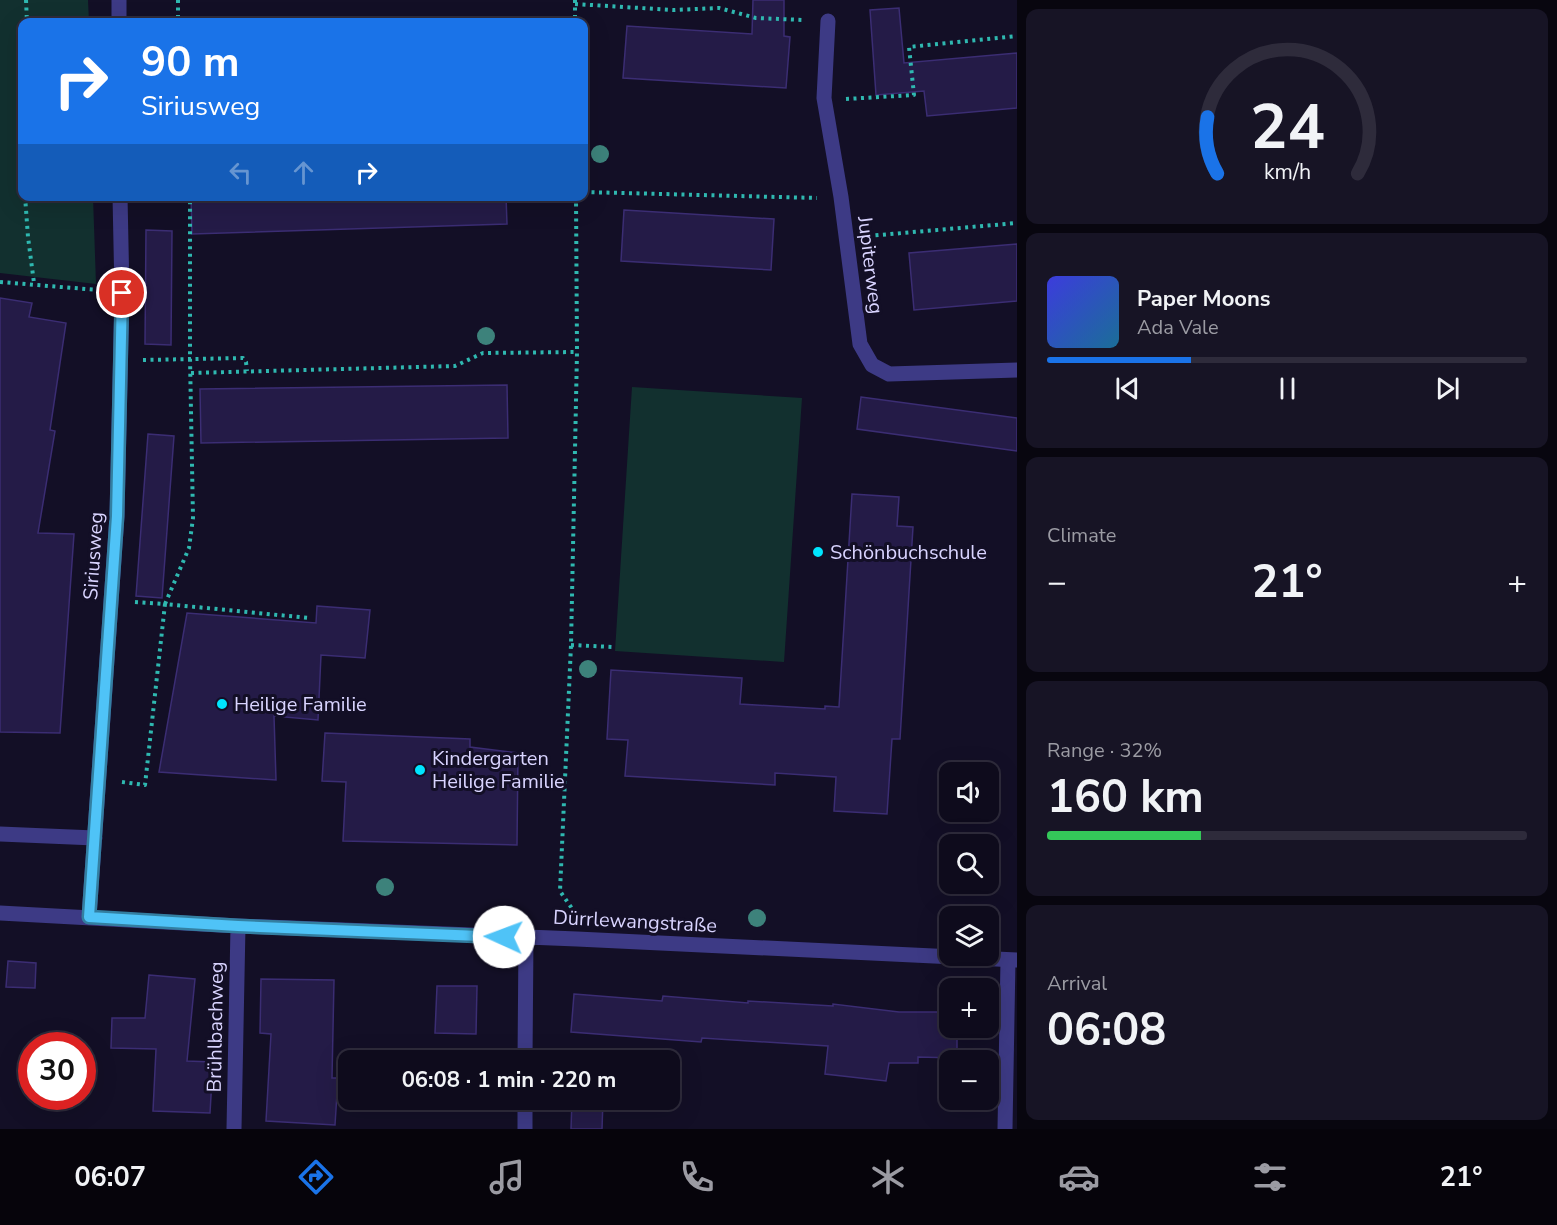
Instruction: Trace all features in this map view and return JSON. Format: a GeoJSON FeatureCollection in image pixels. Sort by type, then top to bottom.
{"type":"FeatureCollection","features":[{"type":"Feature","properties":{"kind":"street"},"geometry":{"type":"LineString","coordinates":[[119,0],[119,18]]}},
{"type":"Feature","properties":{"kind":"street","name":"Jupiterweg"},"geometry":{"type":"LineString","coordinates":[[828,21],[824,98],[841,197],[860,344],[872,365],[889,374],[1017,370]]}},
{"type":"Feature","properties":{"kind":"street","name":"Siriusweg"},"geometry":{"type":"LineString","coordinates":[[89,917],[117,505],[122,293],[120,201]]}},
{"type":"Feature","properties":{"kind":"street"},"geometry":{"type":"LineString","coordinates":[[0,834],[95,838]]}},
{"type":"Feature","properties":{"kind":"street","name":"Dürrlewangstraße"},"geometry":{"type":"LineString","coordinates":[[0,913],[238,926],[577,939],[1012,960]]}},
{"type":"Feature","properties":{"kind":"street","name":"Brühlbachweg"},"geometry":{"type":"LineString","coordinates":[[234,1129],[238,926]]}},
{"type":"Feature","properties":{"kind":"street"},"geometry":{"type":"LineString","coordinates":[[525,1050],[526,938]]}},
{"type":"Feature","properties":{"kind":"street"},"geometry":{"type":"LineString","coordinates":[[1005,1129],[1012,960]]}},
{"type":"Feature","properties":{"kind":"street"},"geometry":{"type":"LineString","coordinates":[[525,1110],[525,1129]]}},
{"type":"Feature","properties":{"kind":"path"},"geometry":{"type":"LineString","coordinates":[[27,0],[27,18]]}},
{"type":"Feature","properties":{"kind":"path"},"geometry":{"type":"LineString","coordinates":[[177,0],[178,18]]}},
{"type":"Feature","properties":{"kind":"path"},"geometry":{"type":"LineString","coordinates":[[575,18],[575,2],[673,10],[719,8],[756,18],[828,21]]}},
{"type":"Feature","properties":{"kind":"path"},"geometry":{"type":"LineString","coordinates":[[824,98],[870,99],[914,95],[909,47],[1017,36]]}},
{"type":"Feature","properties":{"kind":"path"},"geometry":{"type":"LineString","coordinates":[[588,192],[841,197]]}},
{"type":"Feature","properties":{"kind":"path"},"geometry":{"type":"LineString","coordinates":[[26,201],[34,283]]}},
{"type":"Feature","properties":{"kind":"path"},"geometry":{"type":"LineString","coordinates":[[99,780],[145,785],[165,604],[189,548],[193,518],[190,201]]}},
{"type":"Feature","properties":{"kind":"path"},"geometry":{"type":"LineString","coordinates":[[576,201],[577,352],[571,645],[560,891],[577,915],[577,939]]}},
{"type":"Feature","properties":{"kind":"path"},"geometry":{"type":"LineString","coordinates":[[847,238],[1017,223]]}},
{"type":"Feature","properties":{"kind":"path"},"geometry":{"type":"LineString","coordinates":[[0,282],[34,283],[122,293]]}},
{"type":"Feature","properties":{"kind":"path"},"geometry":{"type":"LineString","coordinates":[[190,373],[455,366],[483,353],[577,352]]}},
{"type":"Feature","properties":{"kind":"path"},"geometry":{"type":"LineString","coordinates":[[163,361],[190,358],[243,358],[246,362],[246,371]]}},
{"type":"Feature","properties":{"kind":"path"},"geometry":{"type":"LineString","coordinates":[[111,600],[309,618]]}},
{"type":"Feature","properties":{"kind":"path"},"geometry":{"type":"LineString","coordinates":[[571,645],[612,646]]}},
{"type":"Feature","properties":{"kind":"green space"},"geometry":{"type":"Polygon","coordinates":[[[0,0],[88,0],[89,18],[18,18],[18,201],[93,201],[96,284],[0,273],[0,0]]]}},
{"type":"Feature","properties":{"kind":"green space"},"geometry":{"type":"Polygon","coordinates":[[[632,387],[802,398],[784,662],[615,651],[632,387]]]}},
{"type":"Feature","properties":{"kind":"building"},"geometry":{"type":"Polygon","coordinates":[[[753,0],[784,0],[784,36],[790,37],[786,88],[623,78],[627,26],[752,34],[753,0]]]}},
{"type":"Feature","properties":{"kind":"building"},"geometry":{"type":"Polygon","coordinates":[[[899,8],[904,63],[1017,53],[1017,108],[927,116],[924,91],[876,95],[870,10],[899,8]]]}},
{"type":"Feature","properties":{"kind":"building"},"geometry":{"type":"Polygon","coordinates":[[[191,201],[506,201],[507,224],[192,234],[191,201]]]}},
{"type":"Feature","properties":{"kind":"building"},"geometry":{"type":"Polygon","coordinates":[[[624,210],[774,219],[771,270],[621,261],[624,210]]]}},
{"type":"Feature","properties":{"kind":"building"},"geometry":{"type":"Polygon","coordinates":[[[146,230],[172,231],[171,345],[145,344],[146,230]]]}},
{"type":"Feature","properties":{"kind":"building"},"geometry":{"type":"Polygon","coordinates":[[[1017,244],[1017,301],[914,310],[909,253],[1017,244]]]}},
{"type":"Feature","properties":{"kind":"building"},"geometry":{"type":"Polygon","coordinates":[[[0,298],[32,303],[29,317],[66,323],[50,430],[55,431],[38,533],[74,534],[60,733],[0,732],[0,298]]]}},
{"type":"Feature","properties":{"kind":"building"},"geometry":{"type":"Polygon","coordinates":[[[507,385],[508,438],[201,443],[200,389],[507,385]]]}},
{"type":"Feature","properties":{"kind":"building"},"geometry":{"type":"Polygon","coordinates":[[[861,397],[1017,418],[1017,451],[857,429],[861,397]]]}},
{"type":"Feature","properties":{"kind":"building"},"geometry":{"type":"Polygon","coordinates":[[[148,434],[174,436],[162,598],[136,596],[148,434]]]}},
{"type":"Feature","properties":{"kind":"building"},"geometry":{"type":"Polygon","coordinates":[[[852,494],[899,497],[897,526],[913,527],[900,739],[892,739],[887,814],[834,811],[836,777],[775,773],[775,785],[625,776],[628,740],[607,739],[611,670],[742,678],[740,704],[825,709],[825,706],[839,707],[852,494]]]}},
{"type":"Feature","properties":{"kind":"building","name":"Heilige Familie"},"geometry":{"type":"Polygon","coordinates":[[[317,606],[370,610],[365,658],[321,655],[318,720],[274,716],[276,780],[159,772],[187,613],[316,623],[317,606]]]}},
{"type":"Feature","properties":{"kind":"building"},"geometry":{"type":"Polygon","coordinates":[[[325,733],[470,739],[470,747],[518,753],[517,845],[343,841],[346,782],[322,781],[325,733]]]}},
{"type":"Feature","properties":{"kind":"building"},"geometry":{"type":"Polygon","coordinates":[[[8,961],[36,963],[35,988],[6,987],[8,961]]]}},
{"type":"Feature","properties":{"kind":"building"},"geometry":{"type":"Polygon","coordinates":[[[149,975],[195,979],[187,1061],[213,1062],[210,1113],[153,1111],[156,1049],[111,1048],[112,1018],[145,1018],[149,975]]]}},
{"type":"Feature","properties":{"kind":"building"},"geometry":{"type":"Polygon","coordinates":[[[261,979],[334,980],[332,1078],[338,1078],[335,1125],[266,1121],[271,1034],[260,1033],[261,979]]]}},
{"type":"Feature","properties":{"kind":"building"},"geometry":{"type":"Polygon","coordinates":[[[437,986],[477,986],[476,1034],[435,1033],[437,986]]]}},
{"type":"Feature","properties":{"kind":"building"},"geometry":{"type":"Polygon","coordinates":[[[574,994],[662,1001],[663,996],[748,1003],[748,1001],[833,1006],[833,1004],[899,1012],[939,1012],[939,1038],[957,1038],[957,1050],[939,1050],[939,1058],[918,1057],[918,1063],[889,1063],[886,1081],[825,1074],[828,1046],[702,1038],[701,1042],[571,1032],[574,994]]]}},
{"type":"Feature","properties":{"kind":"building"},"geometry":{"type":"Polygon","coordinates":[[[572,1110],[603,1110],[602,1129],[571,1129],[572,1110]]]}},
{"type":"Feature","properties":{"kind":"place","name":"Schönbuchschule"},"geometry":{"type":"Point","coordinates":[818,552]}},
{"type":"Feature","properties":{"kind":"place","name":"Heilige Familie"},"geometry":{"type":"Point","coordinates":[222,704]}},
{"type":"Feature","properties":{"kind":"place","name":"Kindergarten Heilige Familie"},"geometry":{"type":"Point","coordinates":[420,770]}},
{"type":"Feature","properties":{"kind":"route"},"geometry":{"type":"LineString","coordinates":[[122,293],[117,516],[89,917],[238,926],[504,937]]}}]}
